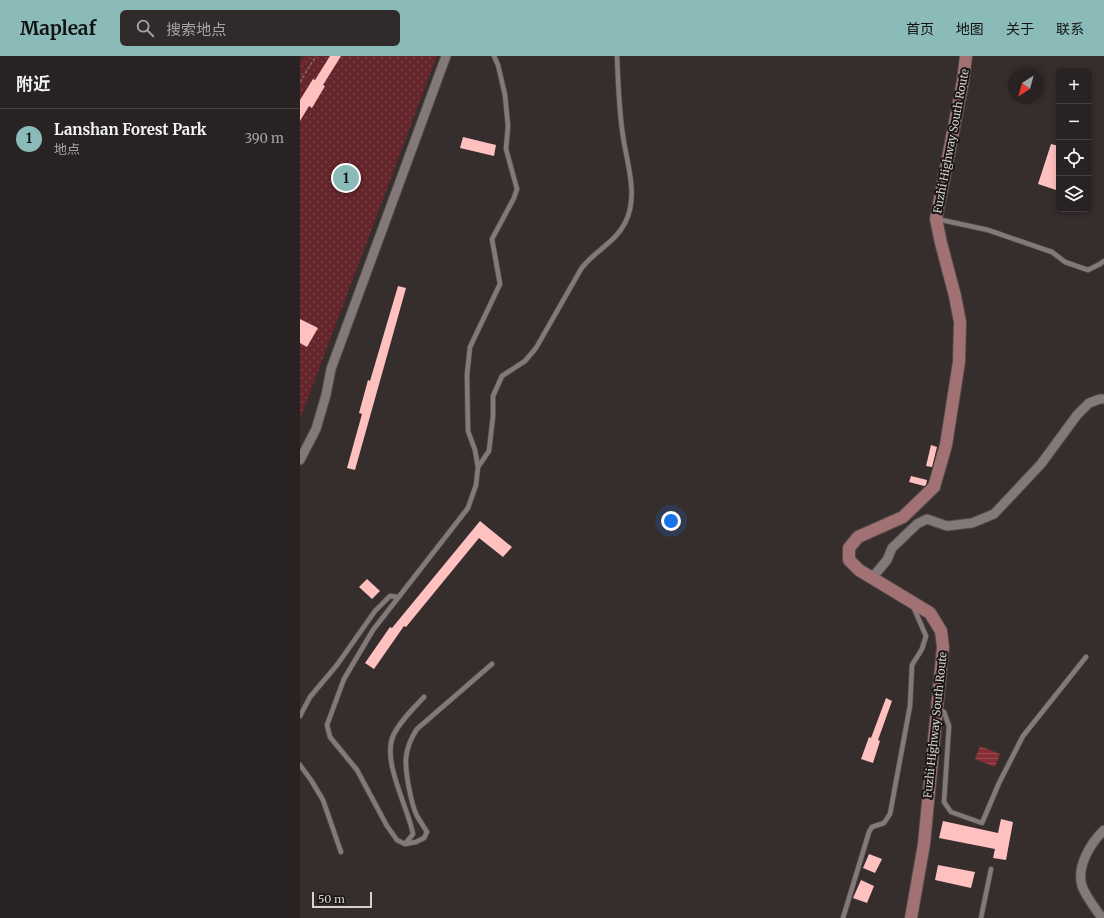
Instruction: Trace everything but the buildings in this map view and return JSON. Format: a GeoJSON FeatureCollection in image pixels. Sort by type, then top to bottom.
{"type":"FeatureCollection","features":[{"type":"Feature","properties":{"kind":"main road","name":"Fuzhi Highway South Route"},"geometry":{"type":"LineString","coordinates":[[911,918],[924,844],[943,647],[941,631],[930,613],[859,570],[849,560],[850,548],[858,537],[903,517],[934,487],[946,445],[959,362],[960,322],[936,219],[963,82],[966,56]]}},
{"type":"Feature","properties":{"kind":"street"},"geometry":{"type":"LineString","coordinates":[[300,460],[316,429],[326,395],[330,369],[446,56]]}},
{"type":"Feature","properties":{"kind":"street"},"geometry":{"type":"LineString","coordinates":[[872,578],[887,560],[892,548],[917,524],[927,519],[947,526],[972,523],[994,514],[1041,464],[1077,415],[1089,403],[1104,399]]}},
{"type":"Feature","properties":{"kind":"street"},"geometry":{"type":"LineString","coordinates":[[1102,918],[1082,886],[1080,874],[1085,858],[1099,835],[1104,830]]}},
{"type":"Feature","properties":{"kind":"lane"},"geometry":{"type":"LineString","coordinates":[[492,664],[417,729],[412,736],[408,747],[406,760],[409,782],[412,801],[417,816],[427,832],[424,838],[416,842],[405,844],[397,840],[387,826],[357,770],[330,737],[327,725],[344,679],[373,630],[468,508],[476,485],[478,466],[475,450],[468,431],[467,375],[470,347],[500,284],[492,239],[514,198],[517,189],[506,149],[508,126],[505,95],[498,65],[494,56]]}},
{"type":"Feature","properties":{"kind":"lane"},"geometry":{"type":"LineString","coordinates":[[478,466],[489,451],[493,416],[493,396],[502,376],[525,361],[536,348],[587,260],[612,240],[625,223],[632,197],[629,165],[623,135],[617,56]]}},
{"type":"Feature","properties":{"kind":"lane"},"geometry":{"type":"LineString","coordinates":[[936,219],[988,230],[1052,252],[1065,262],[1088,270],[1104,261]]}},
{"type":"Feature","properties":{"kind":"lane"},"geometry":{"type":"LineString","coordinates":[[300,716],[310,697],[337,665],[375,611],[390,596],[398,597]]}},
{"type":"Feature","properties":{"kind":"lane"},"geometry":{"type":"LineString","coordinates":[[843,918],[869,832],[872,827],[884,823],[890,814],[910,706],[912,665],[922,649],[926,636],[910,601]]}},
{"type":"Feature","properties":{"kind":"lane"},"geometry":{"type":"LineString","coordinates":[[937,710],[944,712],[950,726],[944,802],[951,812],[982,823],[999,783],[1023,736],[1086,656]]}},
{"type":"Feature","properties":{"kind":"lane"},"geometry":{"type":"LineString","coordinates":[[405,844],[413,834],[412,824],[403,801],[393,767],[391,751],[393,737],[405,717],[424,697]]}},
{"type":"Feature","properties":{"kind":"lane"},"geometry":{"type":"LineString","coordinates":[[300,765],[323,800],[341,852]]}},
{"type":"Feature","properties":{"kind":"lane"},"geometry":{"type":"LineString","coordinates":[[980,918],[991,869]]}},
{"type":"Feature","properties":{"kind":"path"},"geometry":{"type":"LineString","coordinates":[[300,82],[316,56]]}},
{"type":"Feature","properties":{"kind":"shaded area"},"geometry":{"type":"Polygon","coordinates":[[[304,56],[437,56],[300,419],[300,62],[304,56]]]}},
{"type":"Feature","properties":{"kind":"shaded area"},"geometry":{"type":"Polygon","coordinates":[[[980,746],[1000,754],[995,767],[975,759],[980,746]]]}},
{"type":"Feature","properties":{"kind":"place","name":"Lanshan Forest Park"},"geometry":{"type":"Point","coordinates":[346,178]}}]}
